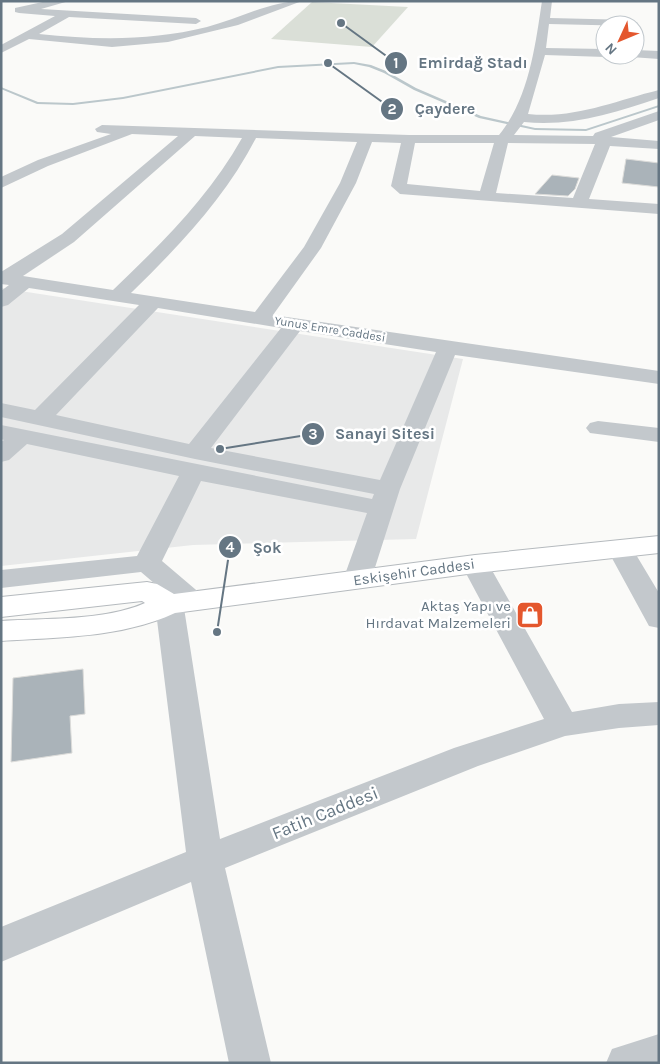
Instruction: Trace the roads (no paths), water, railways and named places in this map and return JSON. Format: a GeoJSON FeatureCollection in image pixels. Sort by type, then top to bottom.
{"type":"FeatureCollection","features":[{"type":"Feature","properties":{"kind":"main road","name":"Eskişehir Caddesi"},"geometry":{"type":"LineString","coordinates":[[1,631],[127,620],[180,603],[475,564],[659,544]]}},
{"type":"Feature","properties":{"kind":"main road"},"geometry":{"type":"LineString","coordinates":[[1,606],[147,591],[180,603]]}},
{"type":"Feature","properties":{"kind":"street"},"geometry":{"type":"LineString","coordinates":[[64,1],[19,10],[117,17],[240,22]]}},
{"type":"Feature","properties":{"kind":"street"},"geometry":{"type":"LineString","coordinates":[[29,36],[108,43],[138,42],[212,30],[297,1]]}},
{"type":"Feature","properties":{"kind":"street"},"geometry":{"type":"LineString","coordinates":[[487,196],[538,64],[547,1]]}},
{"type":"Feature","properties":{"kind":"street"},"geometry":{"type":"LineString","coordinates":[[240,22],[238,18],[259,2]]}},
{"type":"Feature","properties":{"kind":"street"},"geometry":{"type":"LineString","coordinates":[[117,17],[132,7]]}},
{"type":"Feature","properties":{"kind":"street"},"geometry":{"type":"LineString","coordinates":[[632,9],[632,15]]}},
{"type":"Feature","properties":{"kind":"street"},"geometry":{"type":"LineString","coordinates":[[1,50],[67,14]]}},
{"type":"Feature","properties":{"kind":"street"},"geometry":{"type":"LineString","coordinates":[[544,22],[595,23]]}},
{"type":"Feature","properties":{"kind":"street"},"geometry":{"type":"LineString","coordinates":[[540,51],[595,53]]}},
{"type":"Feature","properties":{"kind":"street"},"geometry":{"type":"LineString","coordinates":[[645,54],[659,55]]}},
{"type":"Feature","properties":{"kind":"street"},"geometry":{"type":"LineString","coordinates":[[102,129],[409,139],[584,117],[659,94]]}},
{"type":"Feature","properties":{"kind":"street"},"geometry":{"type":"LineString","coordinates":[[582,139],[610,134],[659,115]]}},
{"type":"Feature","properties":{"kind":"street"},"geometry":{"type":"LineString","coordinates":[[513,127],[582,139],[659,146]]}},
{"type":"Feature","properties":{"kind":"street"},"geometry":{"type":"LineString","coordinates":[[1,183],[43,163],[135,130]]}},
{"type":"Feature","properties":{"kind":"street"},"geometry":{"type":"LineString","coordinates":[[3,278],[68,238],[190,133]]}},
{"type":"Feature","properties":{"kind":"street"},"geometry":{"type":"LineString","coordinates":[[117,296],[179,237],[220,188],[251,134]]}},
{"type":"Feature","properties":{"kind":"street"},"geometry":{"type":"LineString","coordinates":[[261,318],[312,248],[348,183],[366,138]]}},
{"type":"Feature","properties":{"kind":"street"},"geometry":{"type":"LineString","coordinates":[[409,139],[399,186],[406,191],[659,210]]}},
{"type":"Feature","properties":{"kind":"street"},"geometry":{"type":"LineString","coordinates":[[580,203],[604,141]]}},
{"type":"Feature","properties":{"kind":"street","name":"Yunus Emre Caddesi"},"geometry":{"type":"LineString","coordinates":[[3,278],[152,303],[659,378]]}},
{"type":"Feature","properties":{"kind":"street"},"geometry":{"type":"LineString","coordinates":[[1,301],[25,282]]}},
{"type":"Feature","properties":{"kind":"street"},"geometry":{"type":"LineString","coordinates":[[40,418],[152,303]]}},
{"type":"Feature","properties":{"kind":"street"},"geometry":{"type":"LineString","coordinates":[[147,563],[195,462],[295,324]]}},
{"type":"Feature","properties":{"kind":"street"},"geometry":{"type":"LineString","coordinates":[[357,580],[385,498],[448,348]]}},
{"type":"Feature","properties":{"kind":"street"},"geometry":{"type":"LineString","coordinates":[[1,410],[40,418],[195,462]]}},
{"type":"Feature","properties":{"kind":"street"},"geometry":{"type":"LineString","coordinates":[[598,428],[659,436]]}},
{"type":"Feature","properties":{"kind":"street"},"geometry":{"type":"LineString","coordinates":[[1,455],[12,434],[195,462],[385,498]]}},
{"type":"Feature","properties":{"kind":"street"},"geometry":{"type":"LineString","coordinates":[[620,549],[659,619]]}},
{"type":"Feature","properties":{"kind":"street"},"geometry":{"type":"LineString","coordinates":[[1,579],[147,563]]}},
{"type":"Feature","properties":{"kind":"street"},"geometry":{"type":"LineString","coordinates":[[147,563],[180,603],[206,860],[250,1063]]}},
{"type":"Feature","properties":{"kind":"street"},"geometry":{"type":"LineString","coordinates":[[475,564],[563,725]]}},
{"type":"Feature","properties":{"kind":"street","name":"Fatih Caddesi"},"geometry":{"type":"LineString","coordinates":[[1,945],[206,860],[466,757],[563,725],[619,716],[659,713]]}},
{"type":"Feature","properties":{"kind":"street"},"geometry":{"type":"LineString","coordinates":[[627,1063],[659,1054]]}},
{"type":"Feature","properties":{"kind":"waterway"},"geometry":{"type":"LineString","coordinates":[[1,88],[37,103],[73,104],[123,98],[278,67],[354,63],[370,66],[385,72],[415,89],[480,117],[535,129],[586,130],[659,106]]}},
{"type":"Feature","properties":{"kind":"place","name":"Emirdağ Stadı"},"geometry":{"type":"Point","coordinates":[341,23]}},
{"type":"Feature","properties":{"kind":"place","name":"Çaydere"},"geometry":{"type":"Point","coordinates":[328,63]}},
{"type":"Feature","properties":{"kind":"place","name":"Sanayi Sitesi"},"geometry":{"type":"Point","coordinates":[220,449]}},
{"type":"Feature","properties":{"kind":"place","name":"Aktaş Yapı ve Hırdavat Malzemeleri"},"geometry":{"type":"Point","coordinates":[530,615]}},
{"type":"Feature","properties":{"kind":"place","name":"Şok"},"geometry":{"type":"Point","coordinates":[217,632]}}]}
